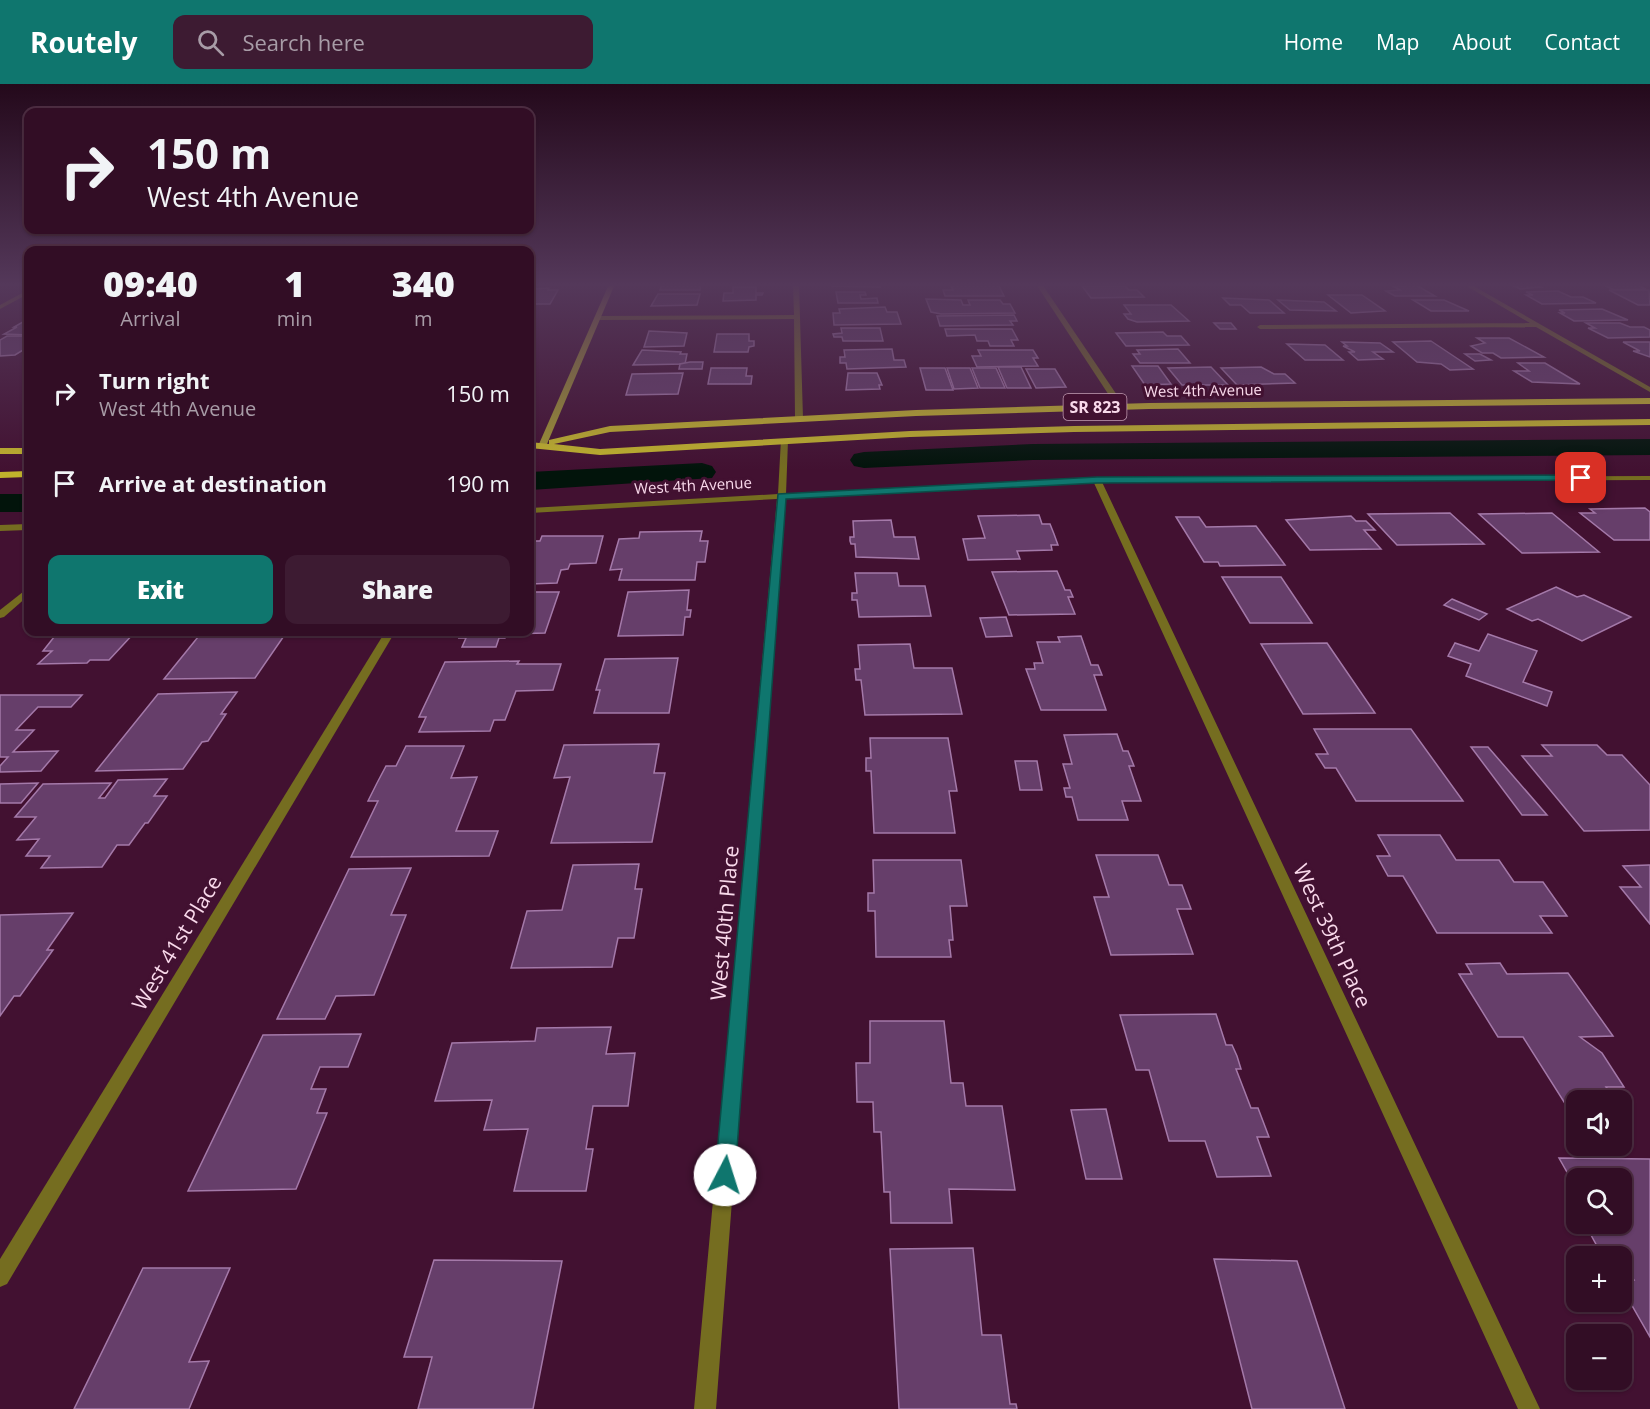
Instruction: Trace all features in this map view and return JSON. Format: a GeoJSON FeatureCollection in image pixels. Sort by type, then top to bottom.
{"type":"FeatureCollection","features":[{"type":"Feature","properties":{"kind":"main road","name":"West 4th Avenue"},"geometry":{"type":"LineString","coordinates":[[534,445],[599,430],[800,418],[1121,407],[1650,401]]}},
{"type":"Feature","properties":{"kind":"main road","name":"West 4th Avenue"},"geometry":{"type":"LineString","coordinates":[[543,444],[600,452],[784,441],[1165,426],[1650,422]]}},
{"type":"Feature","properties":{"kind":"main road"},"geometry":{"type":"LineString","coordinates":[[0,451],[24,451]]}},
{"type":"Feature","properties":{"kind":"main road"},"geometry":{"type":"LineString","coordinates":[[0,475],[24,474]]}},
{"type":"Feature","properties":{"kind":"street"},"geometry":{"type":"LineString","coordinates":[[543,444],[585,346]]}},
{"type":"Feature","properties":{"kind":"street"},"geometry":{"type":"LineString","coordinates":[[797,346],[800,418]]}},
{"type":"Feature","properties":{"kind":"street"},"geometry":{"type":"LineString","coordinates":[[1080,346],[1121,407]]}},
{"type":"Feature","properties":{"kind":"street"},"geometry":{"type":"LineString","coordinates":[[1573,346],[1650,390]]}},
{"type":"Feature","properties":{"kind":"street","name":"West 40th Place"},"geometry":{"type":"LineString","coordinates":[[705,1409],[782,496],[784,441]]}},
{"type":"Feature","properties":{"kind":"street","name":"West 4th Avenue"},"geometry":{"type":"LineString","coordinates":[[534,510],[1097,480],[1650,478]]}},
{"type":"Feature","properties":{"kind":"street","name":"West 39th Place"},"geometry":{"type":"LineString","coordinates":[[1097,480],[1529,1409]]}},
{"type":"Feature","properties":{"kind":"street"},"geometry":{"type":"LineString","coordinates":[[0,528],[24,527]]}},
{"type":"Feature","properties":{"kind":"street"},"geometry":{"type":"LineString","coordinates":[[0,615],[24,594]]}},
{"type":"Feature","properties":{"kind":"street","name":"West 41st Place"},"geometry":{"type":"LineString","coordinates":[[0,1277],[388,636]]}},
{"type":"Feature","properties":{"kind":"building"},"geometry":{"type":"Polygon","coordinates":[[[0,346],[24,346],[24,349],[15,355],[0,356],[0,346]]]}},
{"type":"Feature","properties":{"kind":"building"},"geometry":{"type":"Polygon","coordinates":[[[644,346],[684,346],[684,346],[644,346]]]}},
{"type":"Feature","properties":{"kind":"building"},"geometry":{"type":"Polygon","coordinates":[[[715,346],[754,346],[749,347],[748,352],[714,352],[715,346]]]}},
{"type":"Feature","properties":{"kind":"building"},"geometry":{"type":"Polygon","coordinates":[[[1289,346],[1326,346],[1343,360],[1305,360],[1289,346]]]}},
{"type":"Feature","properties":{"kind":"building"},"geometry":{"type":"Polygon","coordinates":[[[1343,346],[1384,346],[1393,352],[1373,352],[1383,359],[1358,360],[1349,352],[1355,352],[1343,346]]]}},
{"type":"Feature","properties":{"kind":"building"},"geometry":{"type":"Polygon","coordinates":[[[1398,346],[1438,346],[1473,369],[1450,370],[1441,364],[1417,362],[1398,346]]]}},
{"type":"Feature","properties":{"kind":"building"},"geometry":{"type":"Polygon","coordinates":[[[1471,346],[1523,346],[1544,357],[1501,358],[1493,353],[1482,353],[1471,346]]]}},
{"type":"Feature","properties":{"kind":"building"},"geometry":{"type":"Polygon","coordinates":[[[1630,346],[1650,346],[1650,357],[1633,351],[1640,351],[1630,346]]]}},
{"type":"Feature","properties":{"kind":"building"},"geometry":{"type":"Polygon","coordinates":[[[892,349],[894,360],[904,360],[906,367],[847,369],[846,363],[840,363],[840,357],[845,357],[844,350],[892,349]]]}},
{"type":"Feature","properties":{"kind":"building"},"geometry":{"type":"Polygon","coordinates":[[[1178,349],[1190,363],[1140,363],[1133,354],[1140,354],[1137,350],[1178,349]]]}},
{"type":"Feature","properties":{"kind":"building"},"geometry":{"type":"Polygon","coordinates":[[[642,350],[681,352],[680,354],[687,354],[685,364],[633,365],[642,350]]]}},
{"type":"Feature","properties":{"kind":"building"},"geometry":{"type":"Polygon","coordinates":[[[978,350],[1033,350],[1038,358],[1033,358],[1038,366],[977,367],[972,356],[981,356],[978,350]]]}},
{"type":"Feature","properties":{"kind":"building"},"geometry":{"type":"Polygon","coordinates":[[[1465,354],[1480,354],[1491,360],[1475,361],[1465,354]]]}},
{"type":"Feature","properties":{"kind":"building"},"geometry":{"type":"Polygon","coordinates":[[[703,362],[702,369],[679,369],[680,364],[703,362]]]}},
{"type":"Feature","properties":{"kind":"building"},"geometry":{"type":"Polygon","coordinates":[[[1518,363],[1545,363],[1580,384],[1532,382],[1514,371],[1529,371],[1518,363]]]}},
{"type":"Feature","properties":{"kind":"building"},"geometry":{"type":"Polygon","coordinates":[[[1132,366],[1158,366],[1171,384],[1145,385],[1132,366]]]}},
{"type":"Feature","properties":{"kind":"building"},"geometry":{"type":"Polygon","coordinates":[[[998,367],[1021,367],[1031,388],[1007,388],[998,367]]]}},
{"type":"Feature","properties":{"kind":"building"},"geometry":{"type":"Polygon","coordinates":[[[1211,367],[1228,385],[1182,385],[1168,368],[1211,367]]]}},
{"type":"Feature","properties":{"kind":"building"},"geometry":{"type":"Polygon","coordinates":[[[1261,367],[1274,374],[1285,374],[1295,383],[1237,385],[1221,368],[1261,367]]]}},
{"type":"Feature","properties":{"kind":"building"},"geometry":{"type":"Polygon","coordinates":[[[711,368],[747,368],[746,376],[752,376],[751,384],[708,384],[711,368]]]}},
{"type":"Feature","properties":{"kind":"building"},"geometry":{"type":"Polygon","coordinates":[[[920,368],[945,368],[953,390],[926,390],[920,368]]]}},
{"type":"Feature","properties":{"kind":"building"},"geometry":{"type":"Polygon","coordinates":[[[947,368],[970,368],[978,388],[954,389],[947,368]]]}},
{"type":"Feature","properties":{"kind":"building"},"geometry":{"type":"Polygon","coordinates":[[[972,368],[996,368],[1005,388],[980,388],[972,368]]]}},
{"type":"Feature","properties":{"kind":"building"},"geometry":{"type":"Polygon","coordinates":[[[1026,369],[1055,369],[1066,387],[1036,388],[1026,369]]]}},
{"type":"Feature","properties":{"kind":"building"},"geometry":{"type":"Polygon","coordinates":[[[683,373],[678,394],[626,395],[632,374],[683,373]]]}},
{"type":"Feature","properties":{"kind":"building"},"geometry":{"type":"Polygon","coordinates":[[[848,373],[877,373],[882,385],[879,385],[880,389],[846,390],[848,373]]]}},
{"type":"Feature","properties":{"kind":"building"},"geometry":{"type":"Polygon","coordinates":[[[1645,508],[1650,512],[1650,540],[1614,540],[1580,513],[1595,513],[1590,509],[1645,508]]]}},
{"type":"Feature","properties":{"kind":"building"},"geometry":{"type":"Polygon","coordinates":[[[1450,513],[1484,544],[1397,545],[1368,514],[1450,513]]]}},
{"type":"Feature","properties":{"kind":"building"},"geometry":{"type":"Polygon","coordinates":[[[1552,513],[1599,552],[1522,553],[1479,514],[1552,513]]]}},
{"type":"Feature","properties":{"kind":"building"},"geometry":{"type":"Polygon","coordinates":[[[1039,515],[1042,524],[1050,524],[1054,534],[1058,545],[1051,545],[1052,550],[1017,551],[1020,559],[968,560],[963,539],[985,538],[978,516],[1039,515]]]}},
{"type":"Feature","properties":{"kind":"building"},"geometry":{"type":"Polygon","coordinates":[[[1351,516],[1356,521],[1366,521],[1375,530],[1364,530],[1381,549],[1310,550],[1286,520],[1351,516]]]}},
{"type":"Feature","properties":{"kind":"building"},"geometry":{"type":"Polygon","coordinates":[[[1176,517],[1199,517],[1206,527],[1256,526],[1285,565],[1220,566],[1218,562],[1204,562],[1176,517]]]}},
{"type":"Feature","properties":{"kind":"building"},"geometry":{"type":"Polygon","coordinates":[[[891,520],[894,537],[915,537],[919,559],[856,557],[855,544],[851,544],[850,541],[850,537],[854,537],[853,521],[891,520]]]}},
{"type":"Feature","properties":{"kind":"building"},"geometry":{"type":"Polygon","coordinates":[[[702,531],[700,541],[708,541],[705,562],[697,562],[695,580],[619,580],[622,569],[610,570],[619,539],[639,538],[640,532],[702,531]]]}},
{"type":"Feature","properties":{"kind":"building"},"geometry":{"type":"Polygon","coordinates":[[[542,536],[603,536],[596,563],[570,564],[568,569],[561,570],[557,583],[534,584],[534,541],[540,541],[542,536]]]}},
{"type":"Feature","properties":{"kind":"building"},"geometry":{"type":"Polygon","coordinates":[[[1057,571],[1065,590],[1070,590],[1073,597],[1068,597],[1075,614],[1009,615],[992,572],[1057,571]]]}},
{"type":"Feature","properties":{"kind":"building"},"geometry":{"type":"Polygon","coordinates":[[[855,573],[897,573],[899,586],[925,586],[931,616],[859,617],[857,600],[852,600],[852,593],[857,593],[855,573]]]}},
{"type":"Feature","properties":{"kind":"building"},"geometry":{"type":"Polygon","coordinates":[[[1222,577],[1281,577],[1312,623],[1250,623],[1222,577]]]}},
{"type":"Feature","properties":{"kind":"building"},"geometry":{"type":"Polygon","coordinates":[[[1556,587],[1577,597],[1584,595],[1631,617],[1582,641],[1538,619],[1532,621],[1507,609],[1556,587]]]}},
{"type":"Feature","properties":{"kind":"building"},"geometry":{"type":"Polygon","coordinates":[[[689,590],[687,610],[691,610],[690,617],[685,617],[683,635],[618,636],[628,592],[689,590]]]}},
{"type":"Feature","properties":{"kind":"building"},"geometry":{"type":"Polygon","coordinates":[[[534,592],[559,592],[545,633],[534,633],[534,592]]]}},
{"type":"Feature","properties":{"kind":"building"},"geometry":{"type":"Polygon","coordinates":[[[1452,599],[1487,614],[1479,620],[1444,605],[1452,599]]]}},
{"type":"Feature","properties":{"kind":"building"},"geometry":{"type":"Polygon","coordinates":[[[1006,617],[1012,636],[986,637],[980,618],[1006,617]]]}},
{"type":"Feature","properties":{"kind":"building"},"geometry":{"type":"Polygon","coordinates":[[[1488,634],[1537,651],[1523,682],[1552,692],[1547,706],[1466,676],[1471,664],[1448,656],[1455,643],[1479,651],[1488,634]]]}},
{"type":"Feature","properties":{"kind":"building"},"geometry":{"type":"Polygon","coordinates":[[[55,636],[131,636],[109,660],[38,664],[52,651],[43,651],[55,636]]]}},
{"type":"Feature","properties":{"kind":"building"},"geometry":{"type":"Polygon","coordinates":[[[284,636],[255,678],[164,679],[198,637],[284,636]]]}},
{"type":"Feature","properties":{"kind":"building"},"geometry":{"type":"Polygon","coordinates":[[[460,636],[506,636],[499,638],[496,647],[462,647],[466,638],[459,638],[460,636]]]}},
{"type":"Feature","properties":{"kind":"building"},"geometry":{"type":"Polygon","coordinates":[[[1081,636],[1091,665],[1098,665],[1102,675],[1094,675],[1106,710],[1041,710],[1026,669],[1035,669],[1034,663],[1043,663],[1037,642],[1060,642],[1058,637],[1081,636]]]}},
{"type":"Feature","properties":{"kind":"building"},"geometry":{"type":"Polygon","coordinates":[[[1327,643],[1375,713],[1303,714],[1261,644],[1327,643]]]}},
{"type":"Feature","properties":{"kind":"building"},"geometry":{"type":"Polygon","coordinates":[[[910,644],[914,668],[952,668],[962,714],[865,715],[861,680],[856,680],[855,669],[860,669],[858,645],[910,644]]]}},
{"type":"Feature","properties":{"kind":"building"},"geometry":{"type":"Polygon","coordinates":[[[678,658],[669,713],[594,713],[600,690],[596,690],[605,659],[678,658]]]}},
{"type":"Feature","properties":{"kind":"building"},"geometry":{"type":"Polygon","coordinates":[[[519,661],[517,664],[561,664],[553,690],[516,691],[505,720],[494,720],[490,731],[419,732],[426,717],[419,717],[445,662],[519,661]]]}},
{"type":"Feature","properties":{"kind":"building"},"geometry":{"type":"Polygon","coordinates":[[[237,692],[221,714],[226,714],[208,741],[202,742],[183,769],[96,771],[158,694],[237,692]]]}},
{"type":"Feature","properties":{"kind":"building"},"geometry":{"type":"Polygon","coordinates":[[[0,695],[82,695],[71,707],[38,707],[16,730],[34,730],[13,752],[58,751],[41,771],[0,772],[0,766],[8,757],[0,757],[0,695]]]}},
{"type":"Feature","properties":{"kind":"building"},"geometry":{"type":"Polygon","coordinates":[[[1314,729],[1411,729],[1463,801],[1356,801],[1336,768],[1325,768],[1316,754],[1328,754],[1314,729]]]}},
{"type":"Feature","properties":{"kind":"building"},"geometry":{"type":"Polygon","coordinates":[[[1117,734],[1123,751],[1128,751],[1134,766],[1129,766],[1141,801],[1122,801],[1128,820],[1078,820],[1072,797],[1066,797],[1064,788],[1070,788],[1063,764],[1072,764],[1064,735],[1117,734]]]}},
{"type":"Feature","properties":{"kind":"building"},"geometry":{"type":"Polygon","coordinates":[[[870,738],[948,738],[957,791],[949,791],[955,833],[874,833],[871,771],[866,771],[866,758],[871,758],[870,738]]]}},
{"type":"Feature","properties":{"kind":"building"},"geometry":{"type":"Polygon","coordinates":[[[659,744],[654,773],[665,773],[652,842],[551,843],[570,777],[554,778],[564,745],[659,744]]]}},
{"type":"Feature","properties":{"kind":"building"},"geometry":{"type":"Polygon","coordinates":[[[1542,745],[1597,745],[1607,755],[1622,755],[1650,785],[1650,830],[1584,831],[1522,756],[1552,756],[1542,745]]]}},
{"type":"Feature","properties":{"kind":"building"},"geometry":{"type":"Polygon","coordinates":[[[406,746],[464,746],[451,778],[477,777],[456,831],[498,831],[489,856],[351,857],[378,801],[368,801],[386,766],[396,766],[406,746]]]}},
{"type":"Feature","properties":{"kind":"building"},"geometry":{"type":"Polygon","coordinates":[[[1471,747],[1488,747],[1547,815],[1522,815],[1471,747]]]}},
{"type":"Feature","properties":{"kind":"building"},"geometry":{"type":"Polygon","coordinates":[[[1015,761],[1037,761],[1042,790],[1020,790],[1015,761]]]}},
{"type":"Feature","properties":{"kind":"building"},"geometry":{"type":"Polygon","coordinates":[[[167,779],[154,796],[167,796],[148,823],[145,823],[129,845],[117,845],[102,867],[41,868],[50,856],[26,856],[39,839],[17,840],[36,817],[15,817],[43,784],[111,783],[99,798],[105,798],[118,780],[167,779]]]}},
{"type":"Feature","properties":{"kind":"building"},"geometry":{"type":"Polygon","coordinates":[[[38,783],[21,803],[0,803],[0,784],[38,783]]]}},
{"type":"Feature","properties":{"kind":"building"},"geometry":{"type":"Polygon","coordinates":[[[1378,835],[1440,835],[1456,860],[1499,860],[1514,882],[1543,882],[1567,916],[1540,916],[1552,933],[1437,933],[1403,876],[1388,876],[1377,856],[1390,856],[1378,835]]]}},
{"type":"Feature","properties":{"kind":"building"},"geometry":{"type":"Polygon","coordinates":[[[1096,855],[1158,855],[1169,885],[1182,885],[1191,909],[1177,909],[1193,954],[1111,955],[1094,897],[1109,897],[1096,855]]]}},
{"type":"Feature","properties":{"kind":"building"},"geometry":{"type":"Polygon","coordinates":[[[873,860],[961,860],[967,906],[950,906],[953,940],[949,940],[951,957],[876,957],[875,911],[868,911],[868,893],[874,893],[873,860]]]}},
{"type":"Feature","properties":{"kind":"building"},"geometry":{"type":"Polygon","coordinates":[[[639,864],[635,889],[642,889],[634,938],[618,938],[612,967],[511,968],[527,911],[562,910],[573,865],[639,864]]]}},
{"type":"Feature","properties":{"kind":"building"},"geometry":{"type":"Polygon","coordinates":[[[1650,865],[1650,924],[1620,887],[1641,887],[1623,866],[1650,865]]]}},
{"type":"Feature","properties":{"kind":"building"},"geometry":{"type":"Polygon","coordinates":[[[411,868],[391,915],[406,915],[374,995],[336,996],[325,1019],[277,1019],[349,869],[411,868]]]}},
{"type":"Feature","properties":{"kind":"building"},"geometry":{"type":"Polygon","coordinates":[[[73,913],[47,950],[53,950],[20,996],[14,996],[0,1016],[0,915],[73,913]]]}},
{"type":"Feature","properties":{"kind":"building"},"geometry":{"type":"Polygon","coordinates":[[[1500,963],[1507,974],[1568,973],[1613,1036],[1580,1037],[1602,1053],[1624,1087],[1606,1087],[1608,1090],[1566,1090],[1566,1105],[1523,1037],[1498,1037],[1459,974],[1472,974],[1466,964],[1500,963]]]}},
{"type":"Feature","properties":{"kind":"building"},"geometry":{"type":"Polygon","coordinates":[[[1216,1014],[1226,1045],[1232,1045],[1237,1056],[1241,1069],[1236,1069],[1251,1108],[1258,1108],[1269,1137],[1257,1137],[1271,1176],[1217,1177],[1205,1141],[1169,1141],[1149,1070],[1136,1070],[1120,1015],[1216,1014]]]}},
{"type":"Feature","properties":{"kind":"building"},"geometry":{"type":"Polygon","coordinates":[[[870,1021],[944,1021],[951,1083],[963,1083],[966,1106],[1002,1106],[1015,1190],[949,1189],[952,1223],[891,1223],[890,1192],[884,1192],[881,1132],[874,1132],[873,1102],[857,1102],[856,1063],[870,1063],[870,1021]]]}},
{"type":"Feature","properties":{"kind":"building"},"geometry":{"type":"Polygon","coordinates":[[[611,1027],[606,1054],[635,1053],[628,1106],[593,1106],[586,1149],[593,1149],[586,1191],[514,1191],[528,1129],[484,1130],[492,1100],[435,1101],[452,1043],[535,1041],[537,1028],[611,1027]]]}},
{"type":"Feature","properties":{"kind":"building"},"geometry":{"type":"Polygon","coordinates":[[[361,1034],[348,1067],[320,1067],[311,1089],[326,1089],[317,1113],[327,1113],[296,1189],[188,1191],[263,1035],[361,1034]]]}},
{"type":"Feature","properties":{"kind":"building"},"geometry":{"type":"Polygon","coordinates":[[[1106,1109],[1122,1179],[1086,1179],[1071,1110],[1106,1109]]]}},
{"type":"Feature","properties":{"kind":"building"},"geometry":{"type":"Polygon","coordinates":[[[1559,1158],[1650,1159],[1650,1337],[1632,1306],[1632,1280],[1634,1280],[1632,1277],[1632,1246],[1597,1246],[1590,1234],[1632,1234],[1632,1168],[1566,1168],[1566,1170],[1559,1158]]]}},
{"type":"Feature","properties":{"kind":"building"},"geometry":{"type":"Polygon","coordinates":[[[973,1248],[982,1335],[1001,1335],[1010,1404],[1016,1404],[1017,1409],[899,1409],[890,1249],[973,1248]]]}},
{"type":"Feature","properties":{"kind":"building"},"geometry":{"type":"Polygon","coordinates":[[[1214,1259],[1297,1261],[1345,1409],[1252,1409],[1214,1259]]]}},
{"type":"Feature","properties":{"kind":"building"},"geometry":{"type":"Polygon","coordinates":[[[434,1260],[562,1261],[533,1409],[418,1409],[432,1357],[404,1357],[434,1260]]]}},
{"type":"Feature","properties":{"kind":"building"},"geometry":{"type":"Polygon","coordinates":[[[143,1268],[230,1268],[189,1362],[209,1361],[189,1409],[74,1409],[143,1268]]]}},
{"type":"Feature","properties":{"kind":"waterway"},"geometry":{"type":"LineString","coordinates":[[864,460],[1033,452],[1650,447]]}},
{"type":"Feature","properties":{"kind":"waterway"},"geometry":{"type":"LineString","coordinates":[[534,481],[702,472]]}},
{"type":"Feature","properties":{"kind":"waterway"},"geometry":{"type":"LineString","coordinates":[[0,503],[24,503]]}},
{"type":"Feature","properties":{"kind":"route"},"geometry":{"type":"LineString","coordinates":[[725,1175],[782,496],[1097,480],[1581,478]]}}]}
